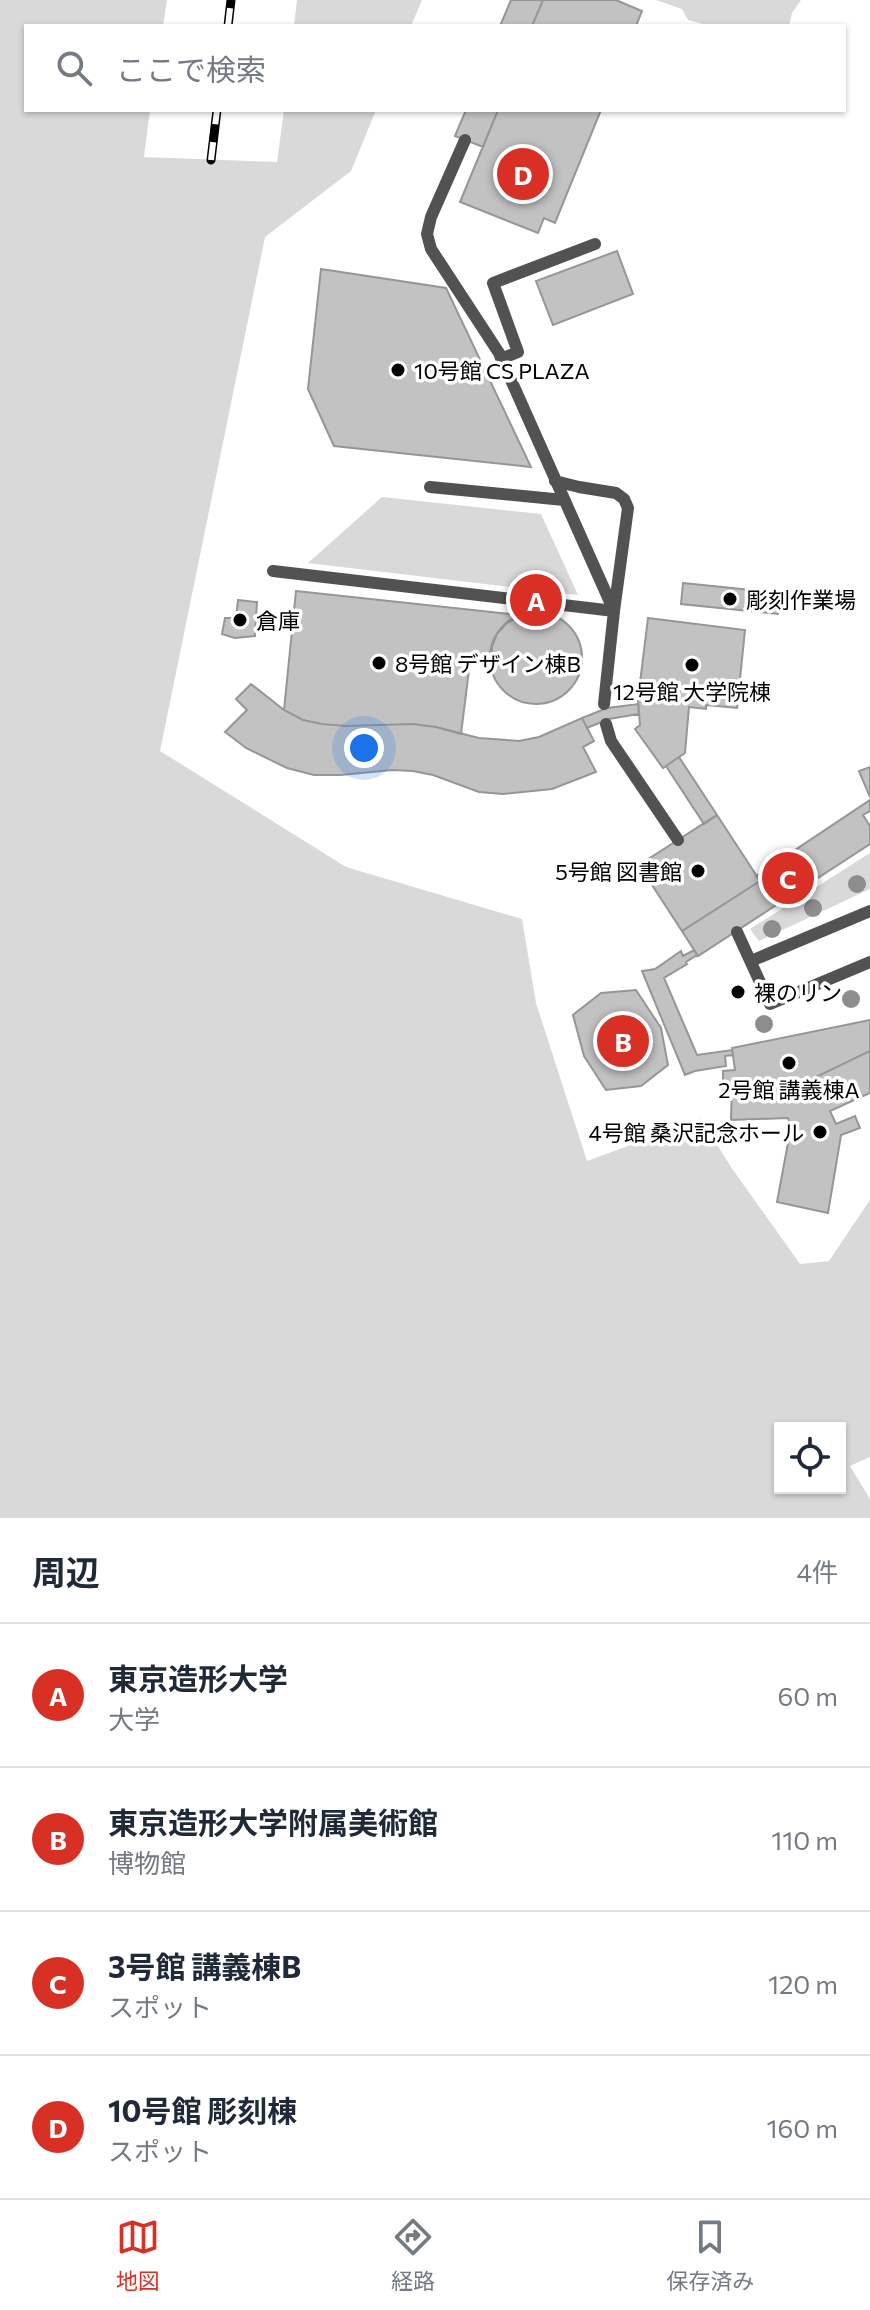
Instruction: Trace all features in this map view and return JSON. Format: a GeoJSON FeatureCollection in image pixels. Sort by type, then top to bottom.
{"type":"FeatureCollection","features":[{"type":"Feature","properties":{"kind":"lane"},"geometry":{"type":"LineString","coordinates":[[465,140],[431,217],[427,234],[431,249],[501,359],[614,611]]}},
{"type":"Feature","properties":{"kind":"lane"},"geometry":{"type":"LineString","coordinates":[[501,359],[518,352],[493,283],[595,244]]}},
{"type":"Feature","properties":{"kind":"lane"},"geometry":{"type":"LineString","coordinates":[[555,481],[616,493],[624,499],[628,508],[604,704]]}},
{"type":"Feature","properties":{"kind":"lane"},"geometry":{"type":"LineString","coordinates":[[430,487],[564,500]]}},
{"type":"Feature","properties":{"kind":"lane"},"geometry":{"type":"LineString","coordinates":[[273,571],[614,611]]}},
{"type":"Feature","properties":{"kind":"lane"},"geometry":{"type":"LineString","coordinates":[[606,724],[611,741],[678,840]]}},
{"type":"Feature","properties":{"kind":"lane"},"geometry":{"type":"LineString","coordinates":[[751,961],[870,911]]}},
{"type":"Feature","properties":{"kind":"lane"},"geometry":{"type":"LineString","coordinates":[[737,932],[770,1004],[870,962]]}},
{"type":"Feature","properties":{"kind":"shaded area"},"geometry":{"type":"Polygon","coordinates":[[[0,0],[167,0],[163,24],[24,24],[24,112],[150,112],[144,157],[277,162],[284,112],[375,112],[351,171],[265,237],[160,751],[346,867],[522,919],[536,1003],[587,1161],[701,1119],[800,1264],[829,1261],[870,1200],[870,1457],[850,1466],[870,1499],[870,1518],[0,1518],[0,0]]]}},
{"type":"Feature","properties":{"kind":"shaded area"},"geometry":{"type":"Polygon","coordinates":[[[297,0],[422,0],[412,24],[294,24],[297,0]]]}},
{"type":"Feature","properties":{"kind":"shaded area"},"geometry":{"type":"Polygon","coordinates":[[[656,0],[801,0],[792,13],[789,24],[703,24],[688,20],[682,9],[656,0]]]}},
{"type":"Feature","properties":{"kind":"shaded area"},"geometry":{"type":"Polygon","coordinates":[[[382,497],[541,514],[578,595],[308,563],[382,497]]]}},
{"type":"Feature","properties":{"kind":"shaded area"},"geometry":{"type":"Polygon","coordinates":[[[870,853],[870,889],[759,941],[750,929],[870,853]]]}},
{"type":"Feature","properties":{"kind":"building"},"geometry":{"type":"Polygon","coordinates":[[[511,0],[543,0],[533,24],[501,24],[511,0]]]}},
{"type":"Feature","properties":{"kind":"building"},"geometry":{"type":"Polygon","coordinates":[[[543,0],[616,0],[642,11],[637,24],[533,24],[543,0]]]}},
{"type":"Feature","properties":{"kind":"building"},"geometry":{"type":"Polygon","coordinates":[[[465,112],[497,112],[483,147],[455,136],[465,112]]]}},
{"type":"Feature","properties":{"kind":"building"},"geometry":{"type":"Polygon","coordinates":[[[497,112],[600,112],[555,223],[544,218],[538,233],[460,202],[497,112]]]}},
{"type":"Feature","properties":{"kind":"building"},"geometry":{"type":"Polygon","coordinates":[[[617,251],[633,294],[553,325],[536,281],[617,251]]]}},
{"type":"Feature","properties":{"kind":"building","name":"10号館 CS PLAZA"},"geometry":{"type":"Polygon","coordinates":[[[321,269],[446,288],[531,467],[334,446],[308,389],[321,269]]]}},
{"type":"Feature","properties":{"kind":"building","name":"彫刻作業場"},"geometry":{"type":"Polygon","coordinates":[[[683,583],[780,593],[778,614],[681,604],[683,583]]]}},
{"type":"Feature","properties":{"kind":"building","name":"8号館 デザイン棟B"},"geometry":{"type":"Polygon","coordinates":[[[296,591],[520,615],[497,634],[492,646],[491,665],[470,662],[461,734],[413,724],[322,724],[303,720],[284,710],[296,591]]]}},
{"type":"Feature","properties":{"kind":"building","name":"倉庫"},"geometry":{"type":"Polygon","coordinates":[[[238,600],[257,602],[255,636],[235,638],[222,634],[225,618],[236,618],[238,600]]]}},
{"type":"Feature","properties":{"kind":"building"},"geometry":{"type":"Polygon","coordinates":[[[536,612],[554,616],[568,626],[578,640],[582,658],[578,676],[568,690],[554,700],[536,704],[518,700],[504,690],[494,676],[490,658],[494,640],[504,626],[518,616],[536,612]]]}},
{"type":"Feature","properties":{"kind":"building","name":"12号館 大学院棟"},"geometry":{"type":"Polygon","coordinates":[[[648,618],[745,630],[737,708],[689,707],[685,753],[663,768],[635,729],[640,725],[638,699],[648,618]]]}},
{"type":"Feature","properties":{"kind":"building"},"geometry":{"type":"Polygon","coordinates":[[[251,684],[284,710],[303,720],[322,724],[413,724],[479,738],[519,741],[539,737],[582,718],[594,741],[583,747],[596,772],[552,789],[503,794],[479,792],[413,771],[314,775],[287,768],[246,748],[225,732],[247,710],[236,699],[251,684]]]}},
{"type":"Feature","properties":{"kind":"building"},"geometry":{"type":"Polygon","coordinates":[[[638,704],[639,714],[609,719],[587,728],[582,718],[607,708],[638,704]]]}},
{"type":"Feature","properties":{"kind":"building"},"geometry":{"type":"Polygon","coordinates":[[[679,757],[717,815],[704,824],[666,766],[679,757]]]}},
{"type":"Feature","properties":{"kind":"building"},"geometry":{"type":"Polygon","coordinates":[[[870,767],[870,797],[859,771],[870,767]]]}},
{"type":"Feature","properties":{"kind":"building"},"geometry":{"type":"Polygon","coordinates":[[[870,800],[870,811],[863,815],[870,826],[870,844],[698,956],[682,931],[760,881],[756,876],[870,800]]]}},
{"type":"Feature","properties":{"kind":"building","name":"5号館 図書館"},"geometry":{"type":"Polygon","coordinates":[[[717,815],[760,881],[682,931],[639,865],[717,815]]]}},
{"type":"Feature","properties":{"kind":"building"},"geometry":{"type":"Polygon","coordinates":[[[694,950],[697,955],[664,978],[697,1055],[732,1050],[733,1055],[725,1056],[726,1066],[685,1075],[642,971],[655,969],[681,951],[683,956],[694,950]]]}},
{"type":"Feature","properties":{"kind":"building"},"geometry":{"type":"Polygon","coordinates":[[[636,990],[661,1028],[668,1065],[641,1086],[606,1090],[584,1056],[573,1015],[601,993],[636,990]]]}},
{"type":"Feature","properties":{"kind":"building","name":"2号館 講義棟A"},"geometry":{"type":"Polygon","coordinates":[[[870,1020],[870,1051],[812,1079],[732,1083],[732,1093],[723,1093],[723,1071],[735,1070],[732,1048],[870,1020]]]}},
{"type":"Feature","properties":{"kind":"building","name":"4号館 桑沢記念ホール"},"geometry":{"type":"Polygon","coordinates":[[[870,1051],[870,1093],[830,1111],[836,1124],[855,1116],[860,1128],[841,1135],[828,1213],[777,1202],[791,1127],[788,1118],[731,1120],[732,1083],[812,1079],[870,1051]]]}},
{"type":"Feature","properties":{"kind":"railway"},"geometry":{"type":"LineString","coordinates":[[228,24],[231,0]]}},
{"type":"Feature","properties":{"kind":"railway"},"geometry":{"type":"LineString","coordinates":[[211,160],[217,112]]}},
{"type":"Feature","properties":{"kind":"place","name":"10号館 彫刻棟"},"geometry":{"type":"Point","coordinates":[523,174]}},
{"type":"Feature","properties":{"kind":"place","name":"10号館 CS PLAZA"},"geometry":{"type":"Point","coordinates":[398,370]}},
{"type":"Feature","properties":{"kind":"place","name":"彫刻作業場"},"geometry":{"type":"Point","coordinates":[730,599]}},
{"type":"Feature","properties":{"kind":"place","name":"東京造形大学"},"geometry":{"type":"Point","coordinates":[536,600]}},
{"type":"Feature","properties":{"kind":"place","name":"倉庫"},"geometry":{"type":"Point","coordinates":[240,620]}},
{"type":"Feature","properties":{"kind":"place","name":"8号館 デザイン棟B"},"geometry":{"type":"Point","coordinates":[379,663]}},
{"type":"Feature","properties":{"kind":"place","name":"12号館 大学院棟"},"geometry":{"type":"Point","coordinates":[692,665]}},
{"type":"Feature","properties":{"kind":"place","name":"5号館 図書館"},"geometry":{"type":"Point","coordinates":[698,871]}},
{"type":"Feature","properties":{"kind":"place","name":"3号館 講義棟B"},"geometry":{"type":"Point","coordinates":[788,878]}},
{"type":"Feature","properties":{"kind":"place","name":"裸のリン"},"geometry":{"type":"Point","coordinates":[738,992]}},
{"type":"Feature","properties":{"kind":"place","name":"東京造形大学附属美術館"},"geometry":{"type":"Point","coordinates":[623,1041]}},
{"type":"Feature","properties":{"kind":"place","name":"2号館 講義棟A"},"geometry":{"type":"Point","coordinates":[789,1063]}},
{"type":"Feature","properties":{"kind":"place","name":"4号館 桑沢記念ホール"},"geometry":{"type":"Point","coordinates":[820,1132]}}]}
